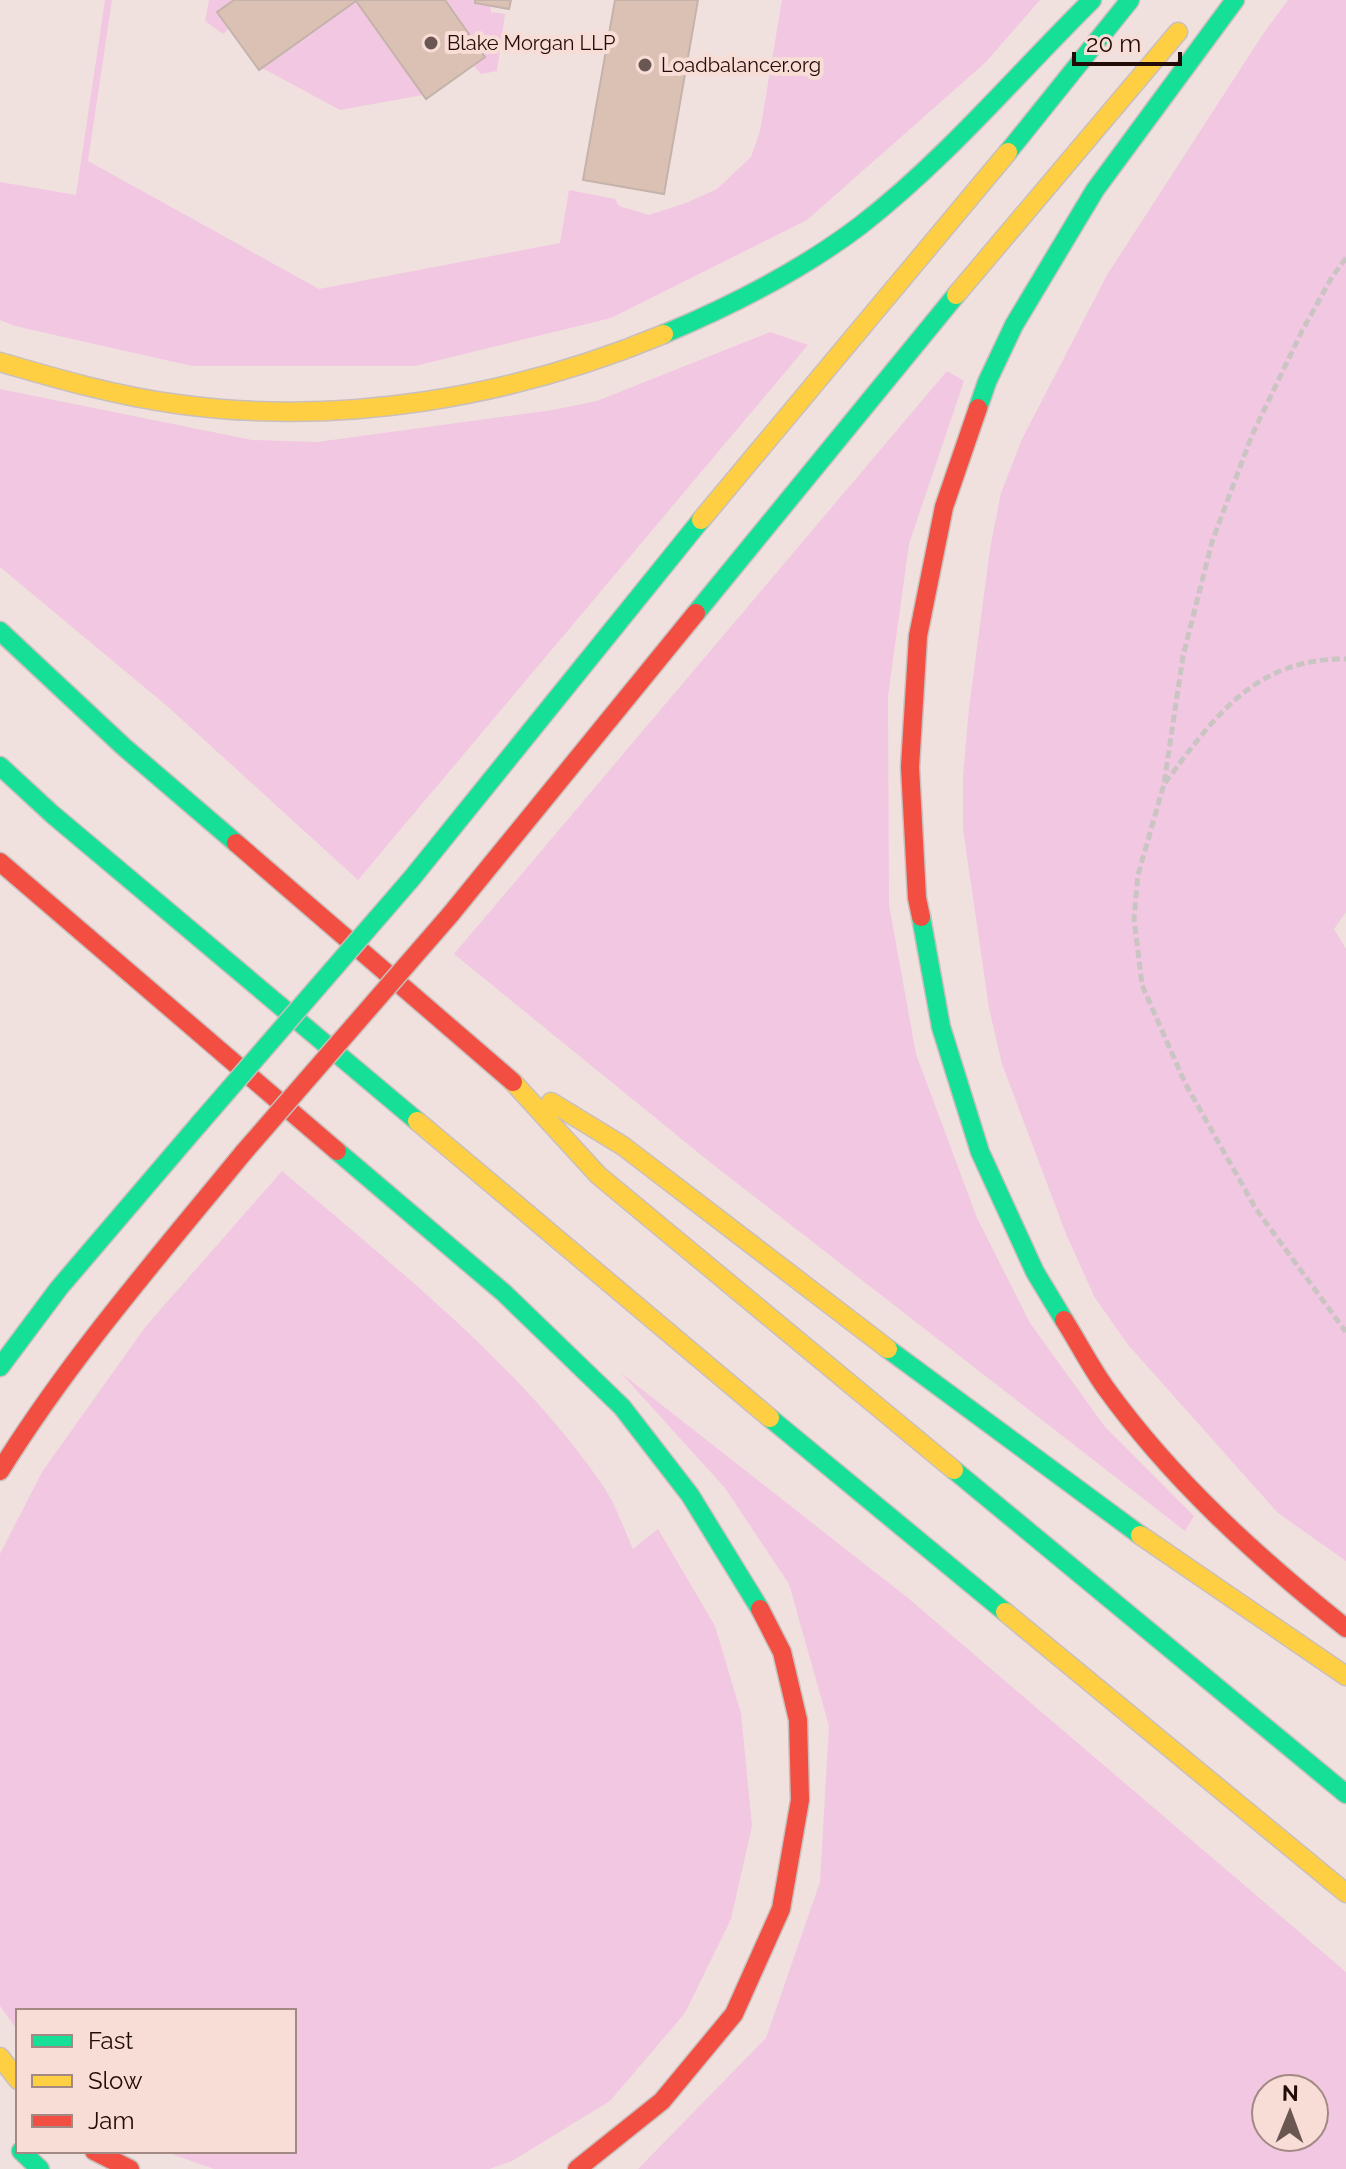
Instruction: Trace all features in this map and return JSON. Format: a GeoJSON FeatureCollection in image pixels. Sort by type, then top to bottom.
{"type":"FeatureCollection","features":[{"type":"Feature","properties":{"kind":"highway"},"geometry":{"type":"LineString","coordinates":[[0,362],[153,401],[233,410],[305,412],[386,407],[473,395],[554,376],[634,348],[719,311],[793,270],[860,225],[924,171],[1092,0]]}},
{"type":"Feature","properties":{"kind":"highway"},"geometry":{"type":"LineString","coordinates":[[0,1367],[59,1288],[412,878],[721,495],[1066,82],[1130,0]]}},
{"type":"Feature","properties":{"kind":"highway"},"geometry":{"type":"LineString","coordinates":[[1235,0],[1108,170],[1029,295],[987,382],[947,501],[931,564],[918,638],[909,737],[911,845],[924,949],[961,1102],[1004,1211],[1060,1319],[1104,1386],[1190,1490],[1243,1543],[1346,1628]]}},
{"type":"Feature","properties":{"kind":"highway"},"geometry":{"type":"LineString","coordinates":[[0,1471],[29,1421],[244,1152],[450,915],[994,248],[1185,24]]}},
{"type":"Feature","properties":{"kind":"highway"},"geometry":{"type":"LineString","coordinates":[[0,631],[124,747],[505,1073],[598,1175],[1346,1794]]}},
{"type":"Feature","properties":{"kind":"highway"},"geometry":{"type":"LineString","coordinates":[[0,766],[52,814],[664,1330],[1346,1893]]}},
{"type":"Feature","properties":{"kind":"highway"},"geometry":{"type":"LineString","coordinates":[[0,862],[504,1293],[622,1407],[690,1495],[751,1590],[782,1652],[798,1720],[800,1800],[781,1909],[734,2014],[662,2101],[577,2169]]}},
{"type":"Feature","properties":{"kind":"highway"},"geometry":{"type":"LineString","coordinates":[[505,1073],[623,1146],[1070,1486],[1263,1623],[1346,1676]]}},
{"type":"Feature","properties":{"kind":"highway"},"geometry":{"type":"LineString","coordinates":[[0,2057],[16,2077]]}},
{"type":"Feature","properties":{"kind":"highway"},"geometry":{"type":"LineString","coordinates":[[23,2153],[40,2169]]}},
{"type":"Feature","properties":{"kind":"highway"},"geometry":{"type":"LineString","coordinates":[[98,2153],[130,2169]]}},
{"type":"Feature","properties":{"kind":"path"},"geometry":{"type":"LineString","coordinates":[[1346,258],[1302,331],[1252,435],[1212,542],[1183,656],[1164,784],[1138,875],[1134,918],[1142,985],[1185,1083],[1256,1209],[1346,1332]]}},
{"type":"Feature","properties":{"kind":"path"},"geometry":{"type":"LineString","coordinates":[[1164,784],[1210,722],[1234,698],[1271,673],[1324,659],[1346,659]]}},
{"type":"Feature","properties":{"kind":"shaded area"},"geometry":{"type":"Polygon","coordinates":[[[105,0],[112,0],[88,161],[319,289],[560,243],[569,190],[615,199],[619,206],[649,215],[717,189],[751,157],[760,131],[782,0],[1040,0],[986,62],[807,220],[611,318],[415,366],[192,366],[0,320],[0,182],[76,195],[105,0]]]}},
{"type":"Feature","properties":{"kind":"shaded area"},"geometry":{"type":"Polygon","coordinates":[[[209,0],[234,0],[217,12],[228,29],[223,34],[205,21],[209,0]]]}},
{"type":"Feature","properties":{"kind":"shaded area"},"geometry":{"type":"Polygon","coordinates":[[[445,0],[475,0],[475,3],[491,6],[491,12],[505,14],[497,71],[481,74],[473,65],[485,57],[445,0]]]}},
{"type":"Feature","properties":{"kind":"shaded area"},"geometry":{"type":"Polygon","coordinates":[[[1288,0],[1346,0],[1346,912],[1334,929],[1346,949],[1346,1561],[1278,1513],[1129,1346],[1095,1298],[1066,1234],[1002,1064],[989,1008],[963,829],[963,776],[969,708],[990,549],[1001,493],[1022,439],[1107,275],[1288,0]]]}},
{"type":"Feature","properties":{"kind":"shaded area"},"geometry":{"type":"Polygon","coordinates":[[[356,1],[423,95],[340,110],[262,68],[356,1]]]}},
{"type":"Feature","properties":{"kind":"shaded area"},"geometry":{"type":"Polygon","coordinates":[[[770,332],[808,345],[358,880],[167,706],[0,567],[0,389],[252,440],[317,442],[553,410],[597,401],[770,332]]]}},
{"type":"Feature","properties":{"kind":"shaded area"},"geometry":{"type":"Polygon","coordinates":[[[947,371],[964,381],[909,544],[888,696],[889,905],[916,1054],[977,1218],[1030,1323],[1105,1427],[1194,1516],[1185,1531],[711,1163],[454,954],[947,371]]]}},
{"type":"Feature","properties":{"kind":"shaded area"},"geometry":{"type":"Polygon","coordinates":[[[282,1171],[452,1317],[532,1397],[606,1490],[633,1549],[658,1529],[715,1626],[741,1713],[752,1826],[731,1919],[685,2013],[610,2101],[512,2161],[489,2169],[214,2169],[169,2153],[296,2153],[296,2009],[16,2009],[16,2028],[0,2006],[0,1554],[42,1472],[146,1326],[282,1171]]]}},
{"type":"Feature","properties":{"kind":"shaded area"},"geometry":{"type":"Polygon","coordinates":[[[621,1373],[908,1598],[1346,1972],[1346,2169],[638,2169],[766,2038],[820,1882],[829,1726],[789,1584],[725,1488],[621,1373]]]}},
{"type":"Feature","properties":{"kind":"building","name":"Blake Morgan LLP"},"geometry":{"type":"Polygon","coordinates":[[[234,0],[445,0],[485,57],[426,99],[356,1],[259,70],[217,12],[234,0]]]}},
{"type":"Feature","properties":{"kind":"building","name":"Blake Morgan LLP"},"geometry":{"type":"Polygon","coordinates":[[[234,0],[445,0],[485,57],[426,99],[356,1],[259,70],[217,12],[234,0]]]}},
{"type":"Feature","properties":{"kind":"building"},"geometry":{"type":"Polygon","coordinates":[[[475,0],[511,0],[509,9],[475,3],[475,0]]]}},
{"type":"Feature","properties":{"kind":"building","name":"Loadbalancer.org"},"geometry":{"type":"Polygon","coordinates":[[[615,0],[698,0],[664,194],[583,180],[615,0]]]}},
{"type":"Feature","properties":{"kind":"traffic: fast"},"geometry":{"type":"LineString","coordinates":[[664,334],[766,286],[861,225],[951,145],[1092,0]]}},
{"type":"Feature","properties":{"kind":"traffic: fast"},"geometry":{"type":"LineString","coordinates":[[1008,152],[1130,0]]}},
{"type":"Feature","properties":{"kind":"traffic: fast"},"geometry":{"type":"LineString","coordinates":[[978,408],[1014,325],[1095,190],[1235,0]]}},
{"type":"Feature","properties":{"kind":"traffic: fast"},"geometry":{"type":"LineString","coordinates":[[696,613],[956,295]]}},
{"type":"Feature","properties":{"kind":"traffic: fast"},"geometry":{"type":"LineString","coordinates":[[412,878],[701,520]]}},
{"type":"Feature","properties":{"kind":"traffic: fast"},"geometry":{"type":"LineString","coordinates":[[0,631],[124,747],[236,843]]}},
{"type":"Feature","properties":{"kind":"traffic: fast"},"geometry":{"type":"LineString","coordinates":[[0,766],[52,814],[417,1121]]}},
{"type":"Feature","properties":{"kind":"traffic: fast"},"geometry":{"type":"LineString","coordinates":[[199,1124],[412,878]]}},
{"type":"Feature","properties":{"kind":"traffic: fast"},"geometry":{"type":"LineString","coordinates":[[921,917],[941,1027],[980,1152],[1035,1272],[1064,1320]]}},
{"type":"Feature","properties":{"kind":"traffic: fast"},"geometry":{"type":"LineString","coordinates":[[0,1367],[59,1288],[199,1124]]}},
{"type":"Feature","properties":{"kind":"traffic: fast"},"geometry":{"type":"LineString","coordinates":[[337,1151],[504,1293],[622,1407],[690,1495],[760,1609]]}},
{"type":"Feature","properties":{"kind":"traffic: fast"},"geometry":{"type":"LineString","coordinates":[[888,1349],[1140,1535]]}},
{"type":"Feature","properties":{"kind":"traffic: fast"},"geometry":{"type":"LineString","coordinates":[[770,1418],[1005,1612]]}},
{"type":"Feature","properties":{"kind":"traffic: fast"},"geometry":{"type":"LineString","coordinates":[[954,1470],[1346,1794]]}},
{"type":"Feature","properties":{"kind":"traffic: fast"},"geometry":{"type":"LineString","coordinates":[[23,2153],[40,2169]]}},
{"type":"Feature","properties":{"kind":"traffic: slow"},"geometry":{"type":"LineString","coordinates":[[956,295],[1178,32]]}},
{"type":"Feature","properties":{"kind":"traffic: slow"},"geometry":{"type":"LineString","coordinates":[[701,520],[1008,152]]}},
{"type":"Feature","properties":{"kind":"traffic: slow"},"geometry":{"type":"LineString","coordinates":[[0,362],[155,401],[239,410],[301,412],[363,409],[487,390],[547,375],[664,334]]}},
{"type":"Feature","properties":{"kind":"traffic: slow"},"geometry":{"type":"LineString","coordinates":[[513,1082],[598,1175],[954,1470]]}},
{"type":"Feature","properties":{"kind":"traffic: slow"},"geometry":{"type":"LineString","coordinates":[[551,1102],[623,1146],[888,1349]]}},
{"type":"Feature","properties":{"kind":"traffic: slow"},"geometry":{"type":"LineString","coordinates":[[417,1121],[770,1418]]}},
{"type":"Feature","properties":{"kind":"traffic: slow"},"geometry":{"type":"LineString","coordinates":[[1140,1535],[1346,1676]]}},
{"type":"Feature","properties":{"kind":"traffic: slow"},"geometry":{"type":"LineString","coordinates":[[1005,1612],[1346,1893]]}},
{"type":"Feature","properties":{"kind":"traffic: slow"},"geometry":{"type":"LineString","coordinates":[[0,2057],[16,2077]]}},
{"type":"Feature","properties":{"kind":"traffic: jam"},"geometry":{"type":"LineString","coordinates":[[921,917],[917,898],[910,767],[918,636],[944,507],[978,408]]}},
{"type":"Feature","properties":{"kind":"traffic: jam"},"geometry":{"type":"LineString","coordinates":[[450,915],[696,613]]}},
{"type":"Feature","properties":{"kind":"traffic: jam"},"geometry":{"type":"LineString","coordinates":[[236,843],[513,1082]]}},
{"type":"Feature","properties":{"kind":"traffic: jam"},"geometry":{"type":"LineString","coordinates":[[0,862],[337,1151]]}},
{"type":"Feature","properties":{"kind":"traffic: jam"},"geometry":{"type":"LineString","coordinates":[[244,1152],[450,915]]}},
{"type":"Feature","properties":{"kind":"traffic: jam"},"geometry":{"type":"LineString","coordinates":[[0,1471],[86,1347],[244,1152]]}},
{"type":"Feature","properties":{"kind":"traffic: jam"},"geometry":{"type":"LineString","coordinates":[[1064,1320],[1105,1387],[1158,1454],[1248,1545],[1346,1628]]}},
{"type":"Feature","properties":{"kind":"traffic: jam"},"geometry":{"type":"LineString","coordinates":[[577,2169],[662,2101],[734,2014],[781,1909],[800,1800],[798,1720],[782,1652],[760,1609]]}},
{"type":"Feature","properties":{"kind":"traffic: jam"},"geometry":{"type":"LineString","coordinates":[[98,2153],[130,2169]]}},
{"type":"Feature","properties":{"kind":"place","name":"Blake Morgan LLP"},"geometry":{"type":"Point","coordinates":[431,43]}},
{"type":"Feature","properties":{"kind":"place","name":"Loadbalancer.org"},"geometry":{"type":"Point","coordinates":[645,65]}}]}
